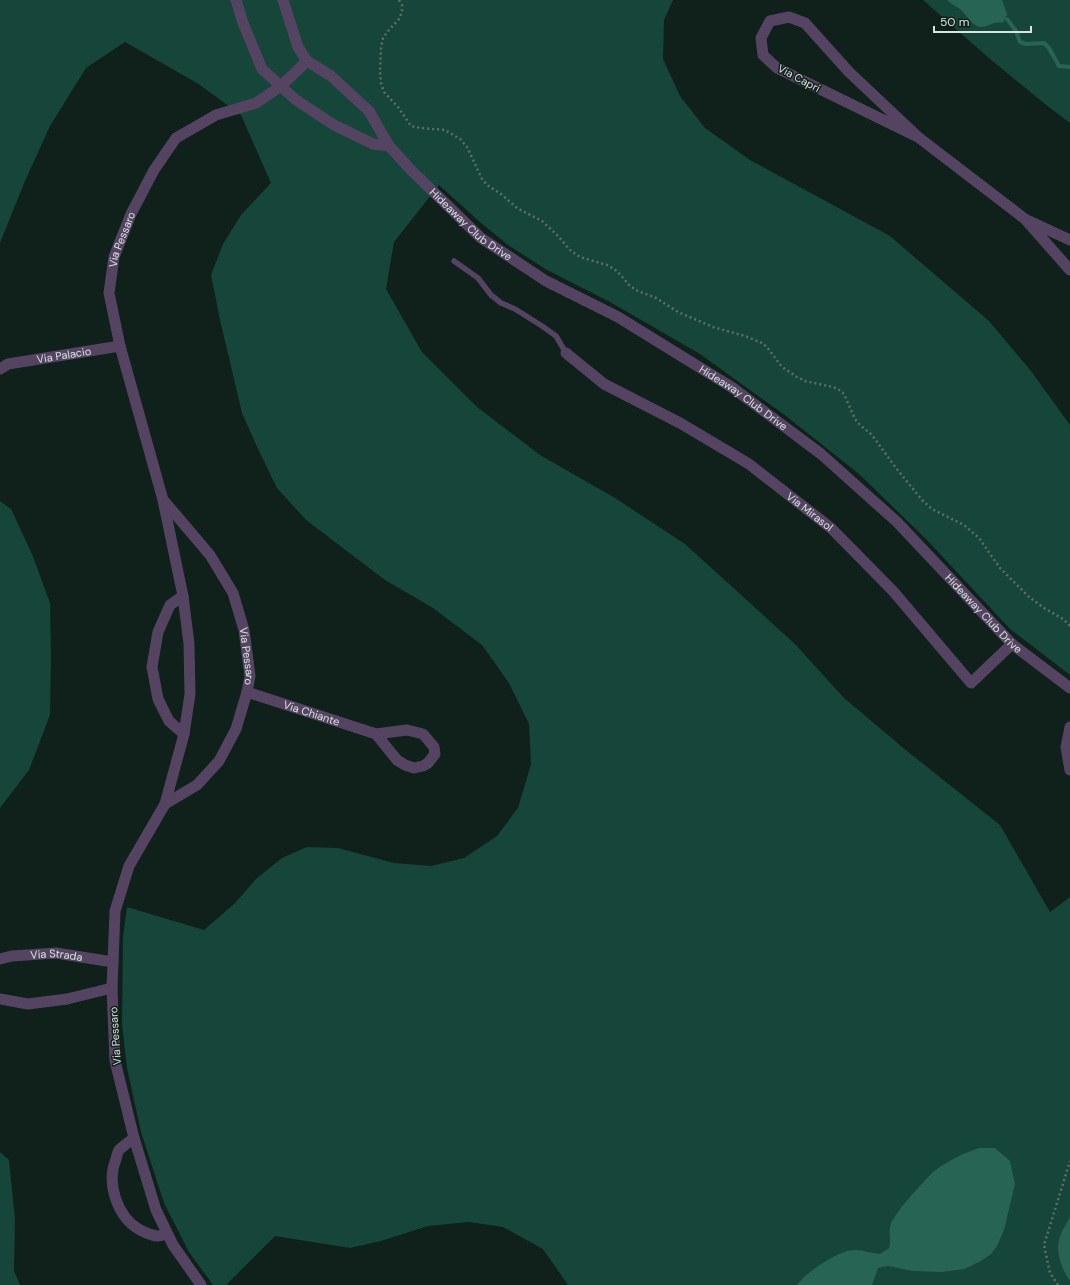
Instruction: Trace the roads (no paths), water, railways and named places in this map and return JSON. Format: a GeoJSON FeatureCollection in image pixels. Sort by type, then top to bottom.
{"type":"FeatureCollection","features":[{"type":"Feature","properties":{"kind":"street"},"geometry":{"type":"LineString","coordinates":[[236,0],[242,24],[262,68],[296,100],[334,125],[373,144],[389,146]]}},
{"type":"Feature","properties":{"kind":"street","name":"Hideaway Club Drive"},"geometry":{"type":"LineString","coordinates":[[283,0],[298,47],[307,60],[331,76],[368,111],[389,146],[412,171],[481,238],[546,281],[618,318],[733,388],[821,454],[897,522],[1012,644],[1070,688]]}},
{"type":"Feature","properties":{"kind":"street","name":"Via Capri"},"geometry":{"type":"LineString","coordinates":[[918,137],[777,68],[763,55],[762,49],[761,38],[770,21],[789,17],[805,23],[849,72],[918,137],[1025,219],[1070,270]]}},
{"type":"Feature","properties":{"kind":"street","name":"Via Pessaro"},"geometry":{"type":"LineString","coordinates":[[201,1285],[173,1246],[156,1210],[134,1138],[115,1061],[112,988],[114,911],[129,866],[165,804],[184,734],[190,694],[189,644],[183,596],[163,500],[120,346],[109,293],[114,257],[131,214],[154,170],[176,138],[216,115],[256,103],[281,86],[307,60]]}},
{"type":"Feature","properties":{"kind":"street","name":"Via Capri"},"geometry":{"type":"LineString","coordinates":[[1025,219],[1070,240]]}},
{"type":"Feature","properties":{"kind":"street","name":"Via Palacio"},"geometry":{"type":"LineString","coordinates":[[3,365],[120,346]]}},
{"type":"Feature","properties":{"kind":"street","name":"Via Mirasol"},"geometry":{"type":"LineString","coordinates":[[566,353],[604,384],[680,423],[749,464],[831,528],[893,591],[971,683],[1012,644]]}},
{"type":"Feature","properties":{"kind":"street","name":"Via Pessaro"},"geometry":{"type":"LineString","coordinates":[[163,500],[210,555],[233,593],[244,630],[250,676],[236,729],[219,760],[197,785],[165,804]]}},
{"type":"Feature","properties":{"kind":"street"},"geometry":{"type":"LineString","coordinates":[[183,596],[170,605],[158,632],[152,667],[158,699],[169,721],[184,734]]}},
{"type":"Feature","properties":{"kind":"street","name":"Via Chiante"},"geometry":{"type":"LineString","coordinates":[[247,692],[376,734],[407,730],[423,734],[434,747],[435,754],[428,763],[423,766],[414,768],[405,765],[397,760],[376,734]]}},
{"type":"Feature","properties":{"kind":"street"},"geometry":{"type":"LineString","coordinates":[[1070,727],[1066,747],[1070,770]]}},
{"type":"Feature","properties":{"kind":"street","name":"Via Strada"},"geometry":{"type":"LineString","coordinates":[[0,959],[12,956],[56,953],[113,962]]}},
{"type":"Feature","properties":{"kind":"street"},"geometry":{"type":"LineString","coordinates":[[0,999],[28,1004],[67,999],[112,988]]}},
{"type":"Feature","properties":{"kind":"street"},"geometry":{"type":"LineString","coordinates":[[134,1138],[119,1151],[114,1164],[112,1178],[114,1194],[126,1218],[138,1228],[148,1234],[158,1236],[167,1234]]}},
{"type":"Feature","properties":{"kind":"lane"},"geometry":{"type":"LineString","coordinates":[[454,261],[478,278],[491,295],[501,303],[515,309],[556,336],[566,353]]}},
{"type":"Feature","properties":{"kind":"waterway"},"geometry":{"type":"LineString","coordinates":[[1007,19],[1016,31],[1020,42],[1026,44],[1044,43],[1049,48],[1059,66],[1070,67]]}}]}
